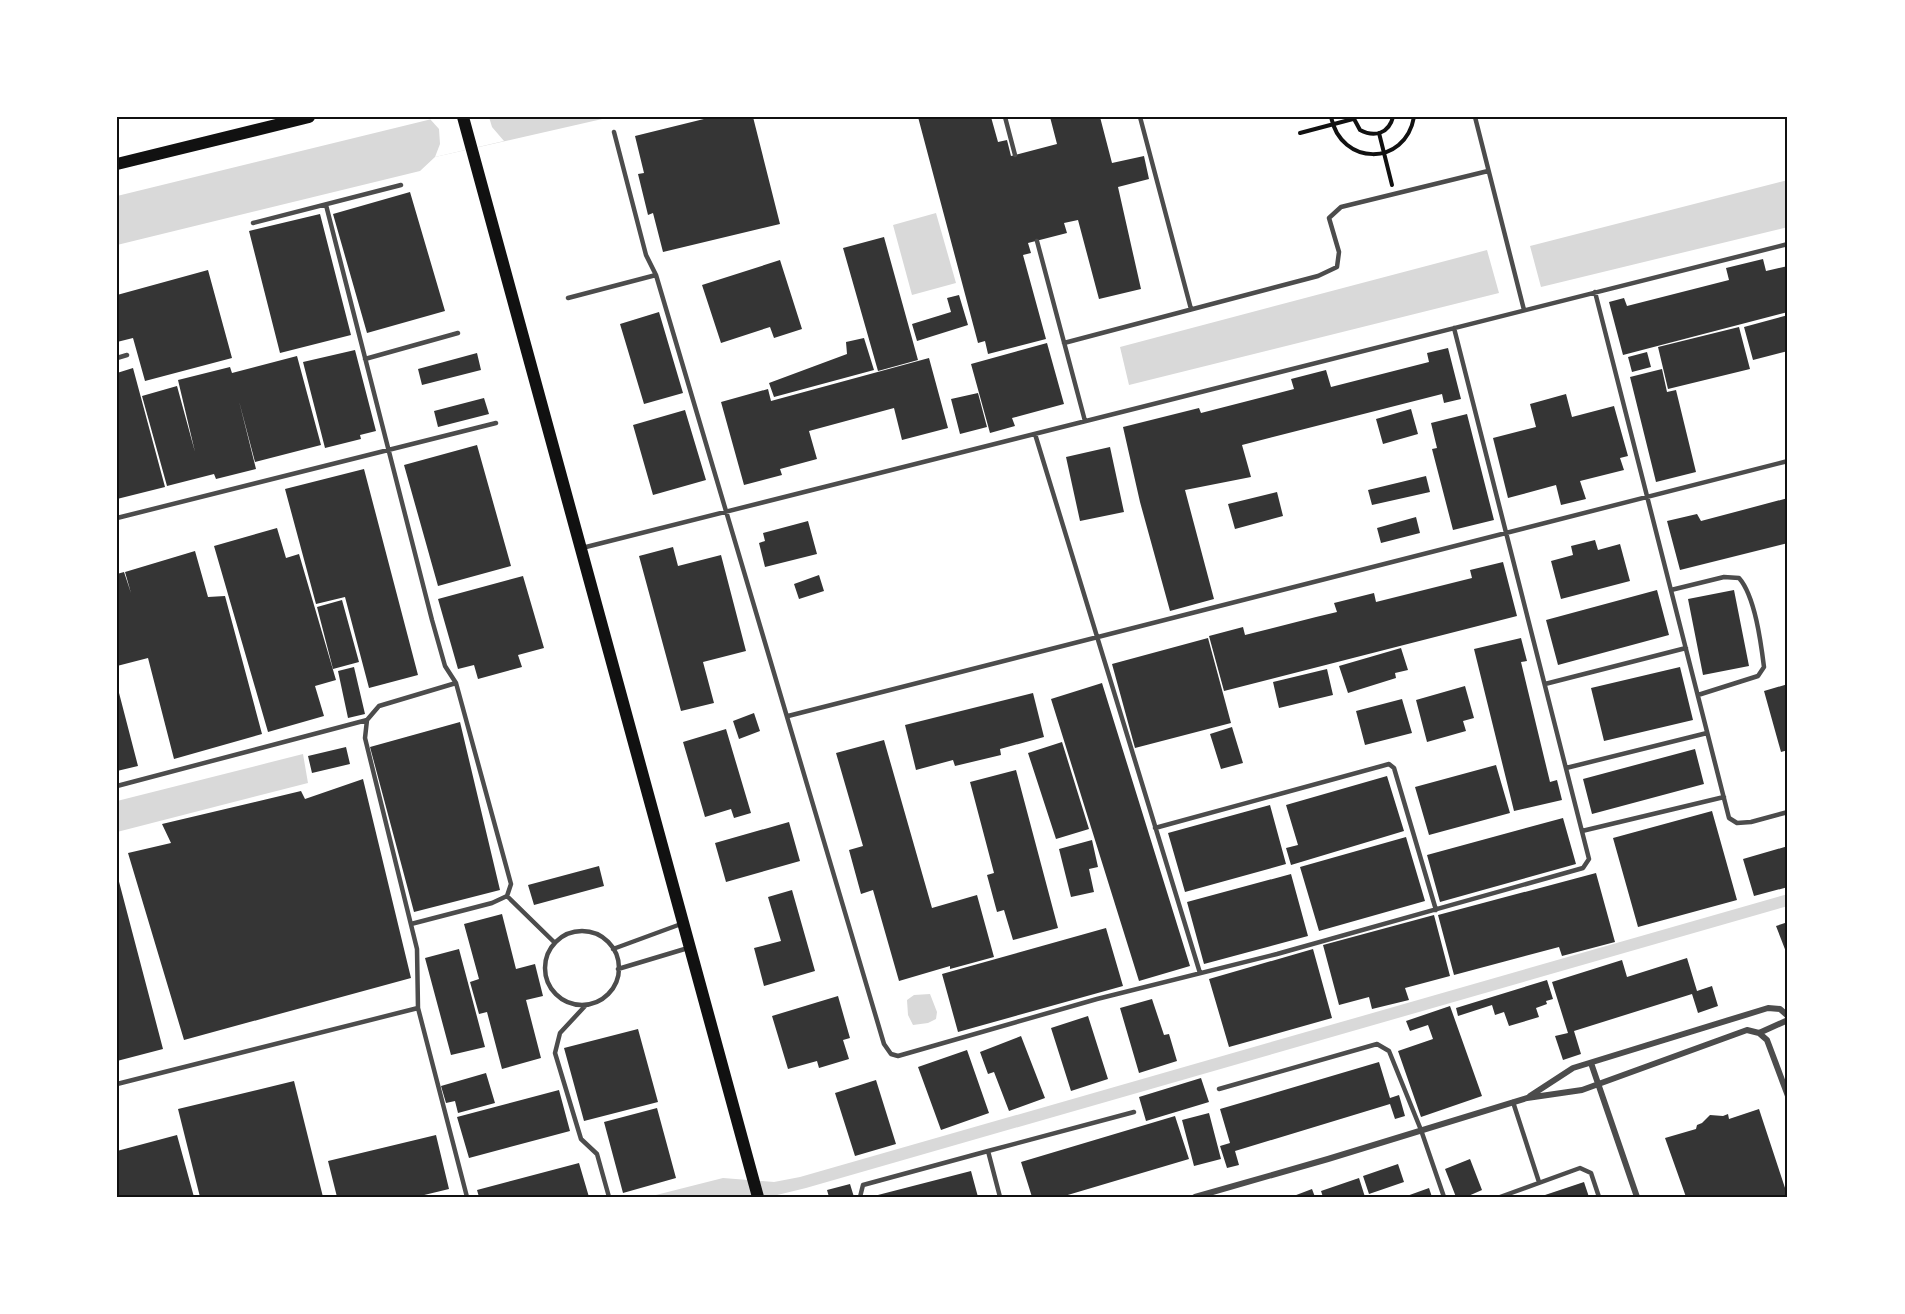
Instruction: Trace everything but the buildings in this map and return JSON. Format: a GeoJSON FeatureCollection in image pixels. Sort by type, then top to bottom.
{"type":"FeatureCollection","features":[{"type":"Feature","properties":{"kind":"main road"},"geometry":{"type":"LineString","coordinates":[[117,164],[309,117]]}},
{"type":"Feature","properties":{"kind":"main road"},"geometry":{"type":"LineString","coordinates":[[463,117],[758,1197]]}},
{"type":"Feature","properties":{"kind":"street"},"geometry":{"type":"LineString","coordinates":[[1527,1098],[1573,1068],[1768,1008],[1780,1009],[1788,1018],[1759,1033]]}},
{"type":"Feature","properties":{"kind":"street"},"geometry":{"type":"LineString","coordinates":[[1195,1197],[1527,1098],[1582,1090],[1747,1030],[1759,1033],[1767,1040],[1788,1096]]}},
{"type":"Feature","properties":{"kind":"street"},"geometry":{"type":"LineString","coordinates":[[1591,1063],[1637,1197]]}},
{"type":"Feature","properties":{"kind":"lane"},"geometry":{"type":"LineString","coordinates":[[1005,117],[1015,155]]}},
{"type":"Feature","properties":{"kind":"lane"},"geometry":{"type":"LineString","coordinates":[[1140,117],[1191,309]]}},
{"type":"Feature","properties":{"kind":"lane"},"geometry":{"type":"LineString","coordinates":[[1475,117],[1524,310]]}},
{"type":"Feature","properties":{"kind":"lane"},"geometry":{"type":"LineString","coordinates":[[614,132],[646,255],[656,274],[728,511],[884,1044],[891,1054],[898,1056],[1097,999],[1436,910],[1583,868],[1589,859],[1454,328]]}},
{"type":"Feature","properties":{"kind":"lane"},"geometry":{"type":"LineString","coordinates":[[1064,343],[1318,276],[1337,267],[1339,252],[1329,218],[1341,207],[1488,171]]}},
{"type":"Feature","properties":{"kind":"lane"},"geometry":{"type":"LineString","coordinates":[[253,223],[401,185]]}},
{"type":"Feature","properties":{"kind":"lane"},"geometry":{"type":"LineString","coordinates":[[326,205],[444,666],[456,683],[511,884],[507,896],[492,903],[411,924]]}},
{"type":"Feature","properties":{"kind":"lane"},"geometry":{"type":"LineString","coordinates":[[1037,241],[1085,421]]}},
{"type":"Feature","properties":{"kind":"lane"},"geometry":{"type":"LineString","coordinates":[[582,548],[1788,244]]}},
{"type":"Feature","properties":{"kind":"lane"},"geometry":{"type":"LineString","coordinates":[[568,298],[656,274]]}},
{"type":"Feature","properties":{"kind":"lane"},"geometry":{"type":"LineString","coordinates":[[1595,292],[1729,818],[1737,823],[1751,822],[1788,812]]}},
{"type":"Feature","properties":{"kind":"lane"},"geometry":{"type":"LineString","coordinates":[[365,359],[458,333]]}},
{"type":"Feature","properties":{"kind":"lane"},"geometry":{"type":"LineString","coordinates":[[117,358],[128,355]]}},
{"type":"Feature","properties":{"kind":"lane"},"geometry":{"type":"LineString","coordinates":[[117,518],[496,423]]}},
{"type":"Feature","properties":{"kind":"lane"},"geometry":{"type":"LineString","coordinates":[[1035,434],[1200,973]]}},
{"type":"Feature","properties":{"kind":"lane"},"geometry":{"type":"LineString","coordinates":[[788,716],[1788,461]]}},
{"type":"Feature","properties":{"kind":"lane"},"geometry":{"type":"LineString","coordinates":[[1671,590],[1724,577],[1739,578],[1746,585],[1760,635],[1764,667],[1758,676],[1698,696]]}},
{"type":"Feature","properties":{"kind":"lane"},"geometry":{"type":"LineString","coordinates":[[1545,684],[1686,648]]}},
{"type":"Feature","properties":{"kind":"lane"},"geometry":{"type":"LineString","coordinates":[[117,786],[366,720],[379,706],[456,683]]}},
{"type":"Feature","properties":{"kind":"lane"},"geometry":{"type":"LineString","coordinates":[[366,720],[365,738],[417,949],[418,1008],[467,1197]]}},
{"type":"Feature","properties":{"kind":"lane"},"geometry":{"type":"LineString","coordinates":[[1566,768],[1707,733]]}},
{"type":"Feature","properties":{"kind":"lane"},"geometry":{"type":"LineString","coordinates":[[1155,828],[1389,764],[1394,768],[1436,910]]}},
{"type":"Feature","properties":{"kind":"lane"},"geometry":{"type":"LineString","coordinates":[[1582,831],[1724,797]]}},
{"type":"Feature","properties":{"kind":"lane"},"geometry":{"type":"LineString","coordinates":[[507,896],[555,943]]}},
{"type":"Feature","properties":{"kind":"lane"},"geometry":{"type":"LineString","coordinates":[[613,949],[684,923]]}},
{"type":"Feature","properties":{"kind":"lane"},"geometry":{"type":"LineString","coordinates":[[583,931],[600,936],[613,949],[618,960],[615,984],[608,994],[586,1005],[574,1004],[553,992],[547,981],[545,969],[546,957],[555,943],[571,933],[583,931]]}},
{"type":"Feature","properties":{"kind":"lane"},"geometry":{"type":"LineString","coordinates":[[618,969],[691,948]]}},
{"type":"Feature","properties":{"kind":"lane"},"geometry":{"type":"LineString","coordinates":[[586,1005],[560,1033],[555,1053],[581,1139],[597,1154],[609,1197]]}},
{"type":"Feature","properties":{"kind":"lane"},"geometry":{"type":"LineString","coordinates":[[117,1084],[418,1008]]}},
{"type":"Feature","properties":{"kind":"lane"},"geometry":{"type":"LineString","coordinates":[[1219,1089],[1377,1044],[1389,1051],[1421,1130],[1444,1197]]}},
{"type":"Feature","properties":{"kind":"lane"},"geometry":{"type":"LineString","coordinates":[[1513,1102],[1539,1182]]}},
{"type":"Feature","properties":{"kind":"lane"},"geometry":{"type":"LineString","coordinates":[[860,1197],[863,1185],[1134,1112]]}},
{"type":"Feature","properties":{"kind":"lane"},"geometry":{"type":"LineString","coordinates":[[988,1151],[1000,1197]]}},
{"type":"Feature","properties":{"kind":"lane"},"geometry":{"type":"LineString","coordinates":[[1500,1197],[1580,1168],[1591,1173],[1599,1197]]}},
{"type":"Feature","properties":{"kind":"path"},"geometry":{"type":"LineString","coordinates":[[1331,117],[1335,132],[1344,143],[1356,151],[1370,155],[1396,148],[1406,139],[1414,117]]}},
{"type":"Feature","properties":{"kind":"path"},"geometry":{"type":"LineString","coordinates":[[1300,133],[1353,118],[1360,130],[1379,134],[1390,126],[1394,117]]}},
{"type":"Feature","properties":{"kind":"path"},"geometry":{"type":"LineString","coordinates":[[1379,134],[1394,194]]}},
{"type":"Feature","properties":{"kind":"shaded area"},"geometry":{"type":"Polygon","coordinates":[[[440,117],[611,117],[435,157],[420,171],[117,245],[117,196],[440,117]]]}},
{"type":"Feature","properties":{"kind":"shaded area"},"geometry":{"type":"Polygon","coordinates":[[[1788,180],[1788,227],[1541,287],[1530,246],[1788,180]]]}},
{"type":"Feature","properties":{"kind":"shaded area"},"geometry":{"type":"Polygon","coordinates":[[[936,213],[956,283],[912,295],[893,225],[936,213]]]}},
{"type":"Feature","properties":{"kind":"shaded area"},"geometry":{"type":"Polygon","coordinates":[[[1487,250],[1499,293],[1129,385],[1120,347],[1487,250]]]}},
{"type":"Feature","properties":{"kind":"shaded area"},"geometry":{"type":"Polygon","coordinates":[[[303,754],[308,783],[117,832],[117,801],[303,754]]]}},
{"type":"Feature","properties":{"kind":"shaded area"},"geometry":{"type":"Polygon","coordinates":[[[1788,894],[1788,906],[806,1188],[769,1197],[648,1197],[723,1178],[774,1182],[800,1177],[1788,894]]]}},
{"type":"Feature","properties":{"kind":"shaded area"},"geometry":{"type":"Polygon","coordinates":[[[930,994],[937,1012],[936,1019],[928,1023],[913,1025],[908,1015],[907,1000],[914,995],[930,994]]]}},
{"type":"Feature","properties":{"kind":"pier"},"geometry":{"type":"Polygon","coordinates":[[[489,117],[492,127],[504,141],[435,157],[440,144],[439,129],[430,119],[489,117]]]}}]}
